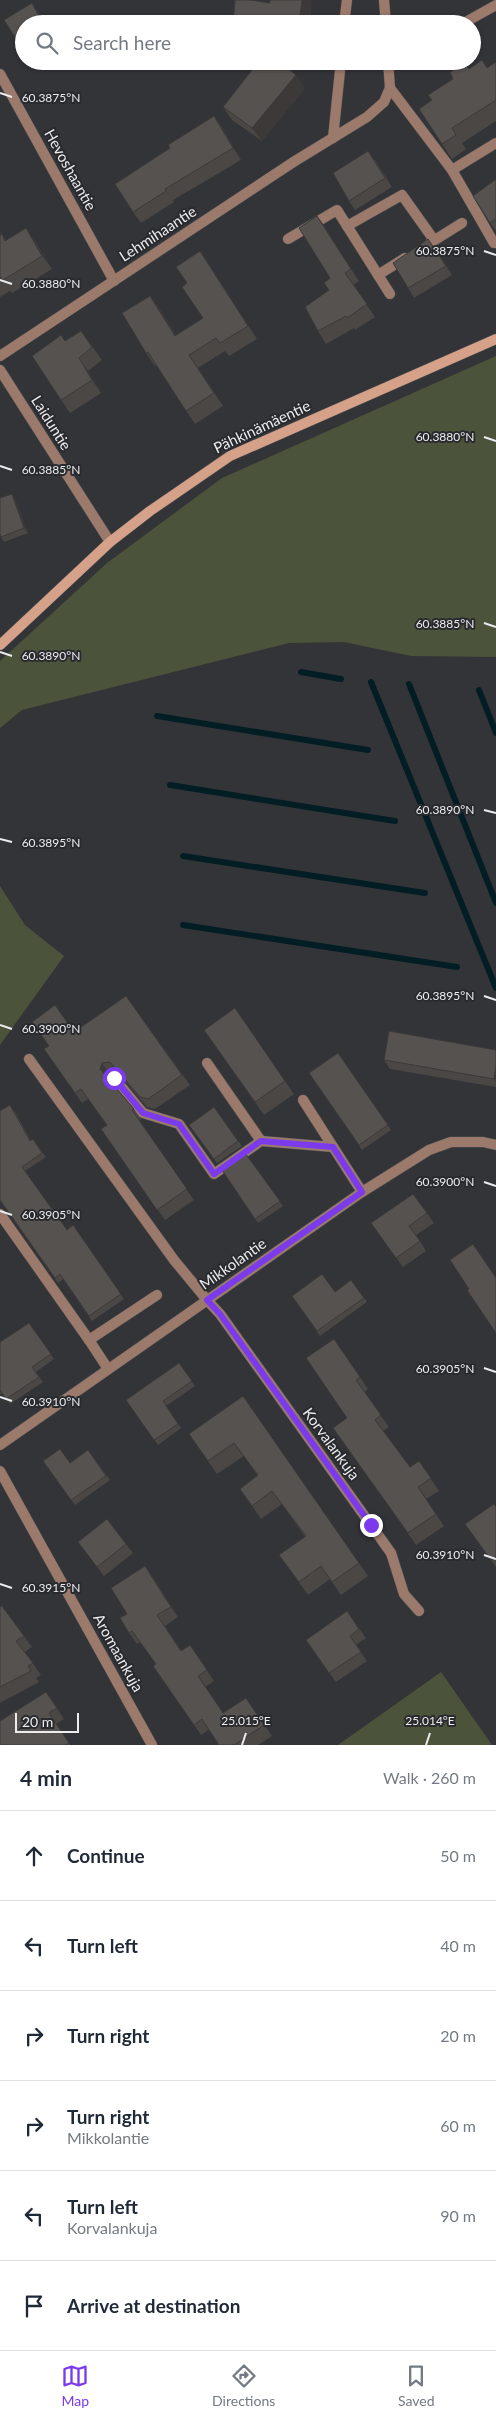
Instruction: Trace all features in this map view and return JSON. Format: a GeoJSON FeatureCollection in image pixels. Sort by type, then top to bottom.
{"type":"FeatureCollection","features":[{"type":"Feature","properties":{"kind":"street"},"geometry":{"type":"LineString","coordinates":[[345,15],[347,0]]}},
{"type":"Feature","properties":{"kind":"street"},"geometry":{"type":"LineString","coordinates":[[384,0],[385,15]]}},
{"type":"Feature","properties":{"kind":"street"},"geometry":{"type":"LineString","coordinates":[[479,15],[496,6]]}},
{"type":"Feature","properties":{"kind":"street"},"geometry":{"type":"LineString","coordinates":[[333,138],[340,70]]}},
{"type":"Feature","properties":{"kind":"street"},"geometry":{"type":"LineString","coordinates":[[389,70],[390,88],[452,170],[494,243],[496,243]]}},
{"type":"Feature","properties":{"kind":"street","name":"Hevoshaantie"},"geometry":{"type":"LineString","coordinates":[[0,74],[114,281]]}},
{"type":"Feature","properties":{"kind":"street","name":"Lehmihaantie"},"geometry":{"type":"LineString","coordinates":[[0,356],[367,116],[384,102],[390,88]]}},
{"type":"Feature","properties":{"kind":"street"},"geometry":{"type":"LineString","coordinates":[[452,170],[496,143]]}},
{"type":"Feature","properties":{"kind":"street"},"geometry":{"type":"LineString","coordinates":[[347,226],[402,195],[434,240]]}},
{"type":"Feature","properties":{"kind":"street"},"geometry":{"type":"LineString","coordinates":[[288,239],[337,210],[390,294]]}},
{"type":"Feature","properties":{"kind":"street"},"geometry":{"type":"LineString","coordinates":[[378,275],[462,223]]}},
{"type":"Feature","properties":{"kind":"street","name":"Pähkinämäentie"},"geometry":{"type":"LineString","coordinates":[[0,645],[110,542],[150,510],[230,456],[496,340]]}},
{"type":"Feature","properties":{"kind":"street","name":"Laiduntie"},"geometry":{"type":"LineString","coordinates":[[0,370],[110,542]]}},
{"type":"Feature","properties":{"kind":"street","name":"Korvalankuja"},"geometry":{"type":"LineString","coordinates":[[29,1059],[174,1260],[220,1314],[391,1553],[404,1594],[419,1611]]}},
{"type":"Feature","properties":{"kind":"street"},"geometry":{"type":"LineString","coordinates":[[207,1063],[261,1141]]}},
{"type":"Feature","properties":{"kind":"street"},"geometry":{"type":"LineString","coordinates":[[114,1078],[143,1113],[179,1124],[214,1174],[261,1141],[333,1147]]}},
{"type":"Feature","properties":{"kind":"street"},"geometry":{"type":"LineString","coordinates":[[303,1100],[362,1192]]}},
{"type":"Feature","properties":{"kind":"street","name":"Mikkolantie"},"geometry":{"type":"LineString","coordinates":[[0,1445],[362,1192],[429,1150],[451,1142],[483,1142],[496,1145]]}},
{"type":"Feature","properties":{"kind":"street"},"geometry":{"type":"LineString","coordinates":[[0,1214],[108,1369]]}},
{"type":"Feature","properties":{"kind":"street"},"geometry":{"type":"LineString","coordinates":[[89,1340],[157,1295]]}},
{"type":"Feature","properties":{"kind":"street","name":"Aromaankuja"},"geometry":{"type":"LineString","coordinates":[[0,1472],[152,1745]]}},
{"type":"Feature","properties":{"kind":"green space"},"geometry":{"type":"Polygon","coordinates":[[[496,356],[496,657],[411,656],[344,642],[289,643],[22,710],[0,728],[0,661],[107,563],[222,478],[496,356]]]}},
{"type":"Feature","properties":{"kind":"green space"},"geometry":{"type":"Polygon","coordinates":[[[0,886],[25,925],[64,956],[0,1045],[0,886]]]}},
{"type":"Feature","properties":{"kind":"green space"},"geometry":{"type":"Polygon","coordinates":[[[441,1672],[492,1745],[338,1745],[441,1672]]]}},
{"type":"Feature","properties":{"kind":"building"},"geometry":{"type":"Polygon","coordinates":[[[235,0],[270,3],[270,0],[302,0],[300,15],[234,15],[235,0]]]}},
{"type":"Feature","properties":{"kind":"building"},"geometry":{"type":"Polygon","coordinates":[[[32,3],[38,15],[15,15],[15,37],[4,20],[32,3]]]}},
{"type":"Feature","properties":{"kind":"building"},"geometry":{"type":"Polygon","coordinates":[[[481,61],[487,68],[496,62],[496,100],[452,128],[456,135],[442,144],[419,109],[432,100],[428,95],[453,79],[450,72],[453,70],[481,70],[481,61]]]}},
{"type":"Feature","properties":{"kind":"building"},"geometry":{"type":"Polygon","coordinates":[[[252,70],[290,70],[296,75],[252,128],[223,107],[252,70]]]}},
{"type":"Feature","properties":{"kind":"building"},"geometry":{"type":"Polygon","coordinates":[[[214,116],[233,148],[165,189],[166,191],[133,212],[115,184],[170,148],[168,145],[214,116]]]}},
{"type":"Feature","properties":{"kind":"building"},"geometry":{"type":"Polygon","coordinates":[[[368,151],[385,178],[349,201],[333,173],[368,151]]]}},
{"type":"Feature","properties":{"kind":"building"},"geometry":{"type":"Polygon","coordinates":[[[496,179],[496,219],[490,223],[473,196],[496,179]]]}},
{"type":"Feature","properties":{"kind":"building"},"geometry":{"type":"Polygon","coordinates":[[[317,216],[351,269],[345,273],[367,304],[347,318],[346,316],[318,331],[305,307],[329,290],[324,283],[330,278],[299,228],[317,216]]]}},
{"type":"Feature","properties":{"kind":"building"},"geometry":{"type":"Polygon","coordinates":[[[26,228],[42,256],[3,280],[0,278],[0,235],[2,234],[5,241],[26,228]]]}},
{"type":"Feature","properties":{"kind":"building"},"geometry":{"type":"Polygon","coordinates":[[[428,239],[446,266],[408,288],[393,263],[428,239]]]}},
{"type":"Feature","properties":{"kind":"building"},"geometry":{"type":"Polygon","coordinates":[[[200,251],[248,326],[220,343],[216,338],[189,355],[214,393],[186,411],[148,352],[146,353],[122,313],[150,296],[175,336],[203,318],[182,287],[187,283],[176,267],[200,251]]]}},
{"type":"Feature","properties":{"kind":"building"},"geometry":{"type":"Polygon","coordinates":[[[81,331],[92,347],[79,358],[92,380],[61,400],[32,356],[61,335],[65,341],[81,331]]]}},
{"type":"Feature","properties":{"kind":"building"},"geometry":{"type":"Polygon","coordinates":[[[12,494],[24,528],[1,537],[0,498],[12,494]]]}},
{"type":"Feature","properties":{"kind":"building"},"geometry":{"type":"Polygon","coordinates":[[[126,996],[182,1075],[148,1099],[140,1097],[110,1062],[102,1063],[100,1069],[134,1109],[132,1110],[187,1189],[157,1210],[101,1129],[107,1125],[81,1089],[75,1093],[44,1049],[49,1046],[32,1022],[55,1005],[74,1032],[126,996]]]}},
{"type":"Feature","properties":{"kind":"building"},"geometry":{"type":"Polygon","coordinates":[[[235,1008],[285,1081],[255,1102],[204,1030],[235,1008]]]}},
{"type":"Feature","properties":{"kind":"building"},"geometry":{"type":"Polygon","coordinates":[[[389,1031],[496,1050],[494,1079],[384,1060],[389,1031]]]}},
{"type":"Feature","properties":{"kind":"building"},"geometry":{"type":"Polygon","coordinates":[[[338,1053],[388,1125],[359,1145],[309,1073],[338,1053]]]}},
{"type":"Feature","properties":{"kind":"building"},"geometry":{"type":"Polygon","coordinates":[[[10,1105],[30,1141],[33,1139],[42,1153],[22,1167],[67,1230],[73,1225],[121,1294],[89,1316],[60,1274],[55,1278],[0,1200],[0,1111],[10,1105]]]}},
{"type":"Feature","properties":{"kind":"building"},"geometry":{"type":"Polygon","coordinates":[[[214,1107],[238,1141],[214,1159],[189,1125],[214,1107]]]}},
{"type":"Feature","properties":{"kind":"building"},"geometry":{"type":"Polygon","coordinates":[[[245,1153],[280,1201],[255,1219],[222,1170],[245,1153]]]}},
{"type":"Feature","properties":{"kind":"building"},"geometry":{"type":"Polygon","coordinates":[[[413,1194],[427,1213],[409,1226],[420,1241],[396,1258],[371,1223],[413,1194]]]}},
{"type":"Feature","properties":{"kind":"building"},"geometry":{"type":"Polygon","coordinates":[[[473,1244],[496,1278],[496,1333],[467,1290],[469,1289],[450,1260],[473,1244]]]}},
{"type":"Feature","properties":{"kind":"building"},"geometry":{"type":"Polygon","coordinates":[[[322,1274],[335,1292],[351,1280],[364,1298],[317,1331],[292,1296],[322,1274]]]}},
{"type":"Feature","properties":{"kind":"building"},"geometry":{"type":"Polygon","coordinates":[[[29,1323],[51,1354],[32,1367],[39,1377],[6,1399],[0,1390],[0,1342],[29,1323]]]}},
{"type":"Feature","properties":{"kind":"building"},"geometry":{"type":"Polygon","coordinates":[[[334,1339],[360,1377],[356,1380],[381,1415],[375,1420],[410,1467],[419,1461],[431,1478],[418,1487],[436,1514],[408,1533],[333,1428],[347,1418],[306,1358],[334,1339]]]}},
{"type":"Feature","properties":{"kind":"building"},"geometry":{"type":"Polygon","coordinates":[[[179,1363],[192,1381],[163,1401],[178,1424],[154,1440],[126,1400],[179,1363]]]}},
{"type":"Feature","properties":{"kind":"building"},"geometry":{"type":"Polygon","coordinates":[[[243,1396],[359,1563],[332,1582],[321,1566],[299,1582],[279,1555],[306,1536],[272,1491],[252,1506],[240,1489],[258,1475],[234,1443],[208,1461],[189,1434],[243,1396]]]}},
{"type":"Feature","properties":{"kind":"building"},"geometry":{"type":"Polygon","coordinates":[[[60,1449],[70,1463],[88,1450],[106,1476],[71,1500],[43,1461],[60,1449]]]}},
{"type":"Feature","properties":{"kind":"building"},"geometry":{"type":"Polygon","coordinates":[[[494,1504],[496,1507],[496,1557],[491,1560],[465,1524],[494,1504]]]}},
{"type":"Feature","properties":{"kind":"building"},"geometry":{"type":"Polygon","coordinates":[[[107,1519],[126,1544],[97,1567],[78,1542],[107,1519]]]}},
{"type":"Feature","properties":{"kind":"building"},"geometry":{"type":"Polygon","coordinates":[[[145,1566],[171,1607],[157,1615],[181,1651],[190,1645],[207,1670],[198,1676],[223,1713],[246,1698],[264,1725],[234,1745],[219,1745],[202,1719],[194,1725],[153,1666],[156,1664],[132,1631],[129,1633],[120,1618],[127,1614],[111,1588],[145,1566]]]}},
{"type":"Feature","properties":{"kind":"building"},"geometry":{"type":"Polygon","coordinates":[[[2,1606],[24,1636],[16,1641],[33,1663],[28,1666],[31,1671],[0,1687],[0,1607],[2,1606]]]}},
{"type":"Feature","properties":{"kind":"building"},"geometry":{"type":"Polygon","coordinates":[[[347,1611],[359,1629],[350,1636],[361,1652],[329,1673],[306,1640],[347,1611]]]}},
{"type":"Feature","properties":{"kind":"building"},"geometry":{"type":"Polygon","coordinates":[[[46,1692],[57,1708],[49,1713],[69,1743],[66,1745],[0,1745],[0,1721],[46,1692]]]}},
{"type":"Feature","properties":{"kind":"waterway"},"geometry":{"type":"LineString","coordinates":[[301,672],[341,679]]}},
{"type":"Feature","properties":{"kind":"waterway"},"geometry":{"type":"LineString","coordinates":[[371,682],[496,988]]}},
{"type":"Feature","properties":{"kind":"waterway"},"geometry":{"type":"LineString","coordinates":[[409,684],[496,903]]}},
{"type":"Feature","properties":{"kind":"waterway"},"geometry":{"type":"LineString","coordinates":[[479,690],[496,733]]}},
{"type":"Feature","properties":{"kind":"waterway"},"geometry":{"type":"LineString","coordinates":[[157,716],[368,750]]}},
{"type":"Feature","properties":{"kind":"waterway"},"geometry":{"type":"LineString","coordinates":[[170,785],[395,821]]}},
{"type":"Feature","properties":{"kind":"waterway"},"geometry":{"type":"LineString","coordinates":[[183,856],[425,893]]}},
{"type":"Feature","properties":{"kind":"waterway"},"geometry":{"type":"LineString","coordinates":[[183,925],[457,967]]}},
{"type":"Feature","properties":{"kind":"route"},"geometry":{"type":"LineString","coordinates":[[114,1078],[143,1113],[179,1124],[214,1174],[261,1141],[333,1147],[362,1192],[207,1300],[220,1314],[371,1525]]}}]}
